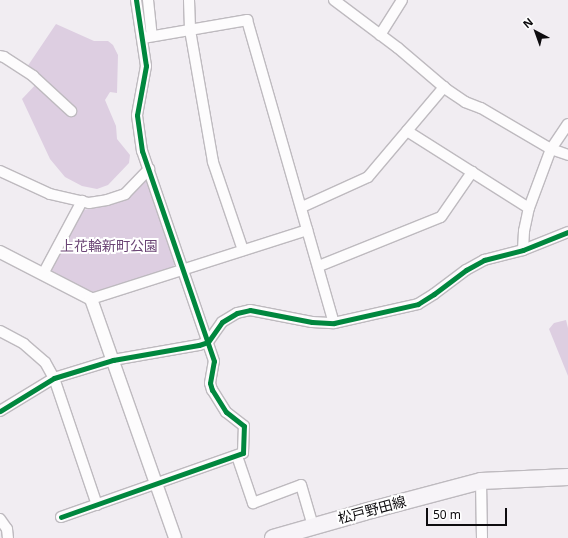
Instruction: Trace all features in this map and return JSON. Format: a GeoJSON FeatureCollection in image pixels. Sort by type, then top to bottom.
{"type":"FeatureCollection","features":[{"type":"Feature","properties":{"kind":"main road","name":"松戸野田線"},"geometry":{"type":"LineString","coordinates":[[273,538],[482,481],[568,477]]}},
{"type":"Feature","properties":{"kind":"street"},"geometry":{"type":"LineString","coordinates":[[136,0],[147,37]]}},
{"type":"Feature","properties":{"kind":"street"},"geometry":{"type":"LineString","coordinates":[[61,517],[243,453],[244,426],[226,412],[212,390],[210,383],[214,361],[142,151],[137,114],[146,66],[148,0]]}},
{"type":"Feature","properties":{"kind":"street"},"geometry":{"type":"LineString","coordinates":[[189,0],[190,30],[213,162],[242,250]]}},
{"type":"Feature","properties":{"kind":"street"},"geometry":{"type":"LineString","coordinates":[[334,0],[465,102],[481,108],[551,149],[568,155]]}},
{"type":"Feature","properties":{"kind":"street"},"geometry":{"type":"LineString","coordinates":[[380,35],[402,0]]}},
{"type":"Feature","properties":{"kind":"street"},"geometry":{"type":"LineString","coordinates":[[147,37],[247,20],[302,207],[307,230],[334,323]]}},
{"type":"Feature","properties":{"kind":"street"},"geometry":{"type":"LineString","coordinates":[[0,56],[4,57],[33,76],[71,111]]}},
{"type":"Feature","properties":{"kind":"street"},"geometry":{"type":"LineString","coordinates":[[302,207],[368,177],[444,87]]}},
{"type":"Feature","properties":{"kind":"street"},"geometry":{"type":"LineString","coordinates":[[523,250],[524,230],[529,208],[551,149],[568,124]]}},
{"type":"Feature","properties":{"kind":"street"},"geometry":{"type":"LineString","coordinates":[[407,131],[529,208]]}},
{"type":"Feature","properties":{"kind":"street"},"geometry":{"type":"LineString","coordinates":[[0,171],[50,194],[89,203],[108,200],[125,194],[149,169]]}},
{"type":"Feature","properties":{"kind":"street"},"geometry":{"type":"LineString","coordinates":[[318,266],[441,217],[472,172]]}},
{"type":"Feature","properties":{"kind":"street"},"geometry":{"type":"LineString","coordinates":[[43,274],[82,202]]}},
{"type":"Feature","properties":{"kind":"street"},"geometry":{"type":"LineString","coordinates":[[91,299],[307,230]]}},
{"type":"Feature","properties":{"kind":"street"},"geometry":{"type":"LineString","coordinates":[[0,411],[54,378],[113,360],[199,345],[208,342],[228,317],[250,310],[312,322],[334,323],[418,304],[466,270],[484,260],[523,250],[568,232]]}},
{"type":"Feature","properties":{"kind":"street"},"geometry":{"type":"LineString","coordinates":[[0,252],[91,299],[175,538]]}},
{"type":"Feature","properties":{"kind":"street"},"geometry":{"type":"LineString","coordinates":[[0,331],[24,344],[45,362],[54,378],[97,505]]}},
{"type":"Feature","properties":{"kind":"street"},"geometry":{"type":"LineString","coordinates":[[237,456],[253,502],[301,485],[314,526]]}},
{"type":"Feature","properties":{"kind":"street"},"geometry":{"type":"LineString","coordinates":[[482,481],[482,538]]}},
{"type":"Feature","properties":{"kind":"street"},"geometry":{"type":"LineString","coordinates":[[0,519],[7,529],[8,538]]}},
{"type":"Feature","properties":{"kind":"green space"},"geometry":{"type":"Polygon","coordinates":[[[56,24],[94,41],[108,41],[113,45],[118,55],[117,93],[110,92],[105,100],[116,126],[117,139],[130,155],[129,163],[108,185],[97,189],[82,186],[65,177],[50,159],[22,99],[41,79],[27,67],[56,24]]]}},
{"type":"Feature","properties":{"kind":"green space","name":"上花輪新町公園"},"geometry":{"type":"Polygon","coordinates":[[[145,181],[149,182],[176,262],[173,267],[93,292],[53,274],[51,268],[83,210],[105,206],[128,199],[145,181]]]}},
{"type":"Feature","properties":{"kind":"green space"},"geometry":{"type":"Polygon","coordinates":[[[566,320],[568,328],[568,376],[549,329],[554,323],[566,320]]]}},
{"type":"Feature","properties":{"kind":"cycle path"},"geometry":{"type":"LineString","coordinates":[[61,517],[243,453],[244,426],[226,412],[212,390],[210,383],[214,361],[142,151],[137,115],[146,66],[136,0]]}},
{"type":"Feature","properties":{"kind":"cycle path"},"geometry":{"type":"LineString","coordinates":[[0,411],[54,378],[113,360],[199,345],[208,342],[222,322],[237,313],[250,310],[312,322],[334,323],[418,304],[466,270],[484,260],[523,250],[568,232]]}}]}
